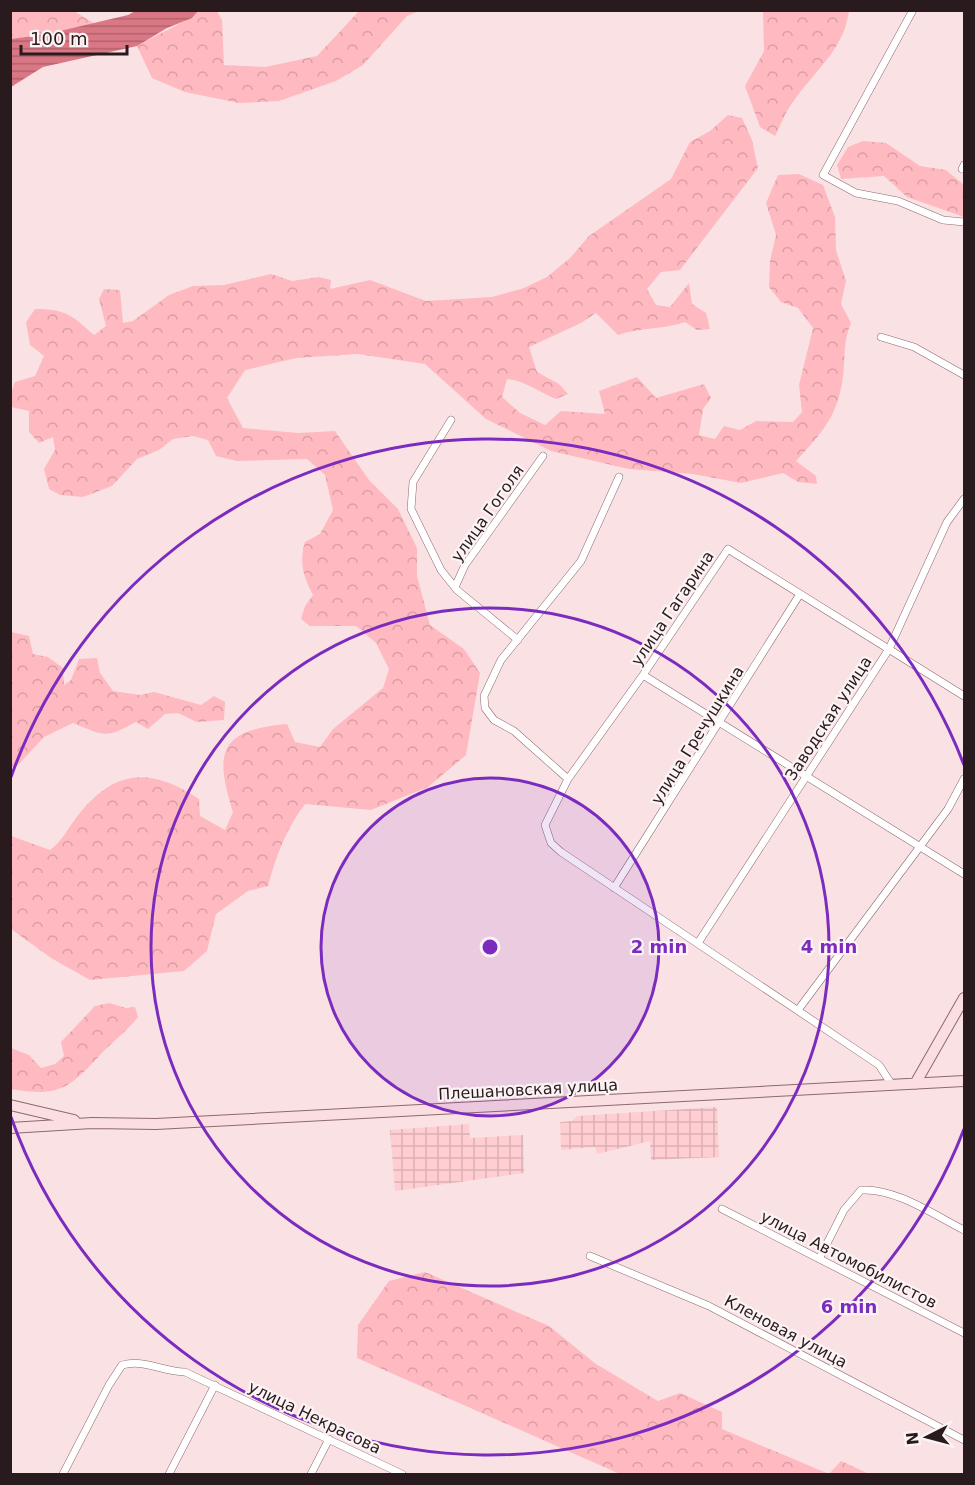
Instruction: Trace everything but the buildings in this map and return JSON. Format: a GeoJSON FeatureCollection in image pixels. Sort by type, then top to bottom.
{"type":"FeatureCollection","features":[{"type":"Feature","properties":{"kind":"main road"},"geometry":{"type":"LineString","coordinates":[[915,1084],[964,998]]}},
{"type":"Feature","properties":{"kind":"main road","name":"Плешановская улица"},"geometry":{"type":"LineString","coordinates":[[92,1123],[156,1124],[964,1081]]}},
{"type":"Feature","properties":{"kind":"main road"},"geometry":{"type":"LineString","coordinates":[[10,1105],[92,1123]]}},
{"type":"Feature","properties":{"kind":"main road"},"geometry":{"type":"LineString","coordinates":[[10,1128],[92,1123]]}},
{"type":"Feature","properties":{"kind":"street"},"geometry":{"type":"LineString","coordinates":[[913,10],[823,175],[856,193],[898,201],[943,220],[964,222]]}},
{"type":"Feature","properties":{"kind":"street"},"geometry":{"type":"LineString","coordinates":[[881,338],[914,347],[964,375]]}},
{"type":"Feature","properties":{"kind":"street"},"geometry":{"type":"LineString","coordinates":[[451,420],[412,482],[411,508],[441,570],[455,587],[518,640]]}},
{"type":"Feature","properties":{"kind":"street","name":"улица Гоголя"},"geometry":{"type":"LineString","coordinates":[[455,587],[465,565],[543,456]]}},
{"type":"Feature","properties":{"kind":"street"},"geometry":{"type":"LineString","coordinates":[[568,779],[514,731],[494,720],[485,708],[484,696],[501,660],[581,561],[619,477]]}},
{"type":"Feature","properties":{"kind":"street","name":"Заводская улица"},"geometry":{"type":"LineString","coordinates":[[698,943],[889,649],[947,522],[964,499]]}},
{"type":"Feature","properties":{"kind":"street","name":"улица Гагарина"},"geometry":{"type":"LineString","coordinates":[[614,888],[550,843],[545,825],[568,779],[643,675],[728,549],[964,696]]}},
{"type":"Feature","properties":{"kind":"street","name":"улица Гречушкина"},"geometry":{"type":"LineString","coordinates":[[614,888],[721,723],[800,594]]}},
{"type":"Feature","properties":{"kind":"street"},"geometry":{"type":"LineString","coordinates":[[643,675],[964,874]]}},
{"type":"Feature","properties":{"kind":"street"},"geometry":{"type":"LineString","coordinates":[[798,1010],[920,848],[948,809],[964,779]]}},
{"type":"Feature","properties":{"kind":"street"},"geometry":{"type":"LineString","coordinates":[[614,888],[879,1065],[892,1085]]}},
{"type":"Feature","properties":{"kind":"street"},"geometry":{"type":"LineString","coordinates":[[819,1259],[844,1210],[861,1190],[899,1197],[964,1230]]}},
{"type":"Feature","properties":{"kind":"street","name":"улица Автомобилистов"},"geometry":{"type":"LineString","coordinates":[[722,1209],[964,1333]]}},
{"type":"Feature","properties":{"kind":"street","name":"Кленовая улица"},"geometry":{"type":"LineString","coordinates":[[590,1256],[709,1306],[964,1440]]}},
{"type":"Feature","properties":{"kind":"street","name":"улица Некрасова"},"geometry":{"type":"LineString","coordinates":[[63,1474],[109,1385],[122,1365],[137,1361],[166,1371],[185,1371],[402,1474]]}},
{"type":"Feature","properties":{"kind":"street"},"geometry":{"type":"LineString","coordinates":[[169,1474],[215,1385]]}},
{"type":"Feature","properties":{"kind":"street"},"geometry":{"type":"LineString","coordinates":[[311,1474],[329,1439]]}},
{"type":"Feature","properties":{"kind":"shaded area"},"geometry":{"type":"Polygon","coordinates":[[[137,10],[198,11],[192,18],[167,28],[137,46],[43,67],[11,87],[11,39],[47,34],[128,15],[137,10]]]}},
{"type":"Feature","properties":{"kind":"shaded area"},"geometry":{"type":"Polygon","coordinates":[[[717,1107],[719,1157],[651,1160],[650,1141],[597,1154],[595,1147],[561,1150],[560,1122],[572,1121],[577,1116],[717,1107]]]}},
{"type":"Feature","properties":{"kind":"shaded area"},"geometry":{"type":"Polygon","coordinates":[[[469,1124],[470,1138],[523,1135],[524,1173],[395,1191],[390,1130],[469,1124]]]}},
{"type":"Feature","properties":{"kind":"green space"},"geometry":{"type":"Polygon","coordinates":[[[10,11],[74,11],[95,24],[11,39],[10,11]]]}},
{"type":"Feature","properties":{"kind":"green space"},"geometry":{"type":"Polygon","coordinates":[[[198,11],[217,11],[222,20],[224,65],[265,67],[317,56],[359,11],[419,11],[407,16],[363,65],[336,81],[279,101],[239,103],[185,92],[152,78],[137,46],[198,11]]]}},
{"type":"Feature","properties":{"kind":"green space"},"geometry":{"type":"Polygon","coordinates":[[[763,11],[849,11],[846,25],[835,49],[790,106],[775,136],[760,127],[745,86],[764,51],[763,11]]]}},
{"type":"Feature","properties":{"kind":"green space"},"geometry":{"type":"Polygon","coordinates":[[[728,115],[742,118],[752,140],[758,168],[680,270],[661,272],[647,289],[656,305],[670,307],[689,283],[692,304],[706,313],[710,329],[697,330],[685,322],[618,335],[596,313],[581,323],[529,347],[537,372],[559,384],[568,394],[556,399],[526,384],[507,379],[502,397],[520,413],[545,425],[561,411],[605,414],[599,391],[637,377],[656,398],[704,384],[711,398],[703,409],[699,435],[715,439],[724,426],[740,430],[756,421],[793,422],[802,412],[799,385],[813,328],[798,308],[781,302],[769,287],[770,261],[776,235],[766,203],[778,175],[799,174],[823,185],[835,217],[836,250],[846,281],[841,304],[851,323],[845,345],[842,383],[836,407],[819,435],[796,461],[816,476],[817,484],[798,482],[783,473],[741,483],[693,474],[629,469],[551,451],[486,419],[425,364],[358,354],[296,358],[245,370],[227,398],[243,428],[298,433],[335,431],[369,480],[398,509],[417,548],[417,576],[430,625],[464,649],[480,673],[466,755],[428,787],[371,810],[305,804],[282,843],[268,886],[248,891],[216,914],[207,951],[184,971],[90,980],[51,958],[11,929],[11,836],[50,850],[90,802],[118,782],[133,778],[164,781],[181,788],[199,799],[200,816],[225,830],[233,812],[224,774],[224,759],[227,748],[235,739],[247,732],[264,727],[287,724],[295,742],[320,747],[333,729],[383,688],[389,669],[376,643],[356,626],[310,626],[301,619],[305,606],[313,595],[303,569],[302,556],[305,542],[320,534],[333,510],[325,475],[307,459],[237,461],[216,456],[208,440],[193,436],[173,439],[159,450],[137,459],[112,486],[83,497],[60,495],[49,489],[44,469],[55,450],[53,437],[39,443],[29,432],[29,411],[11,407],[11,393],[15,382],[35,376],[44,356],[30,345],[26,322],[35,309],[54,310],[68,314],[94,335],[106,326],[99,299],[104,289],[120,290],[123,323],[133,321],[169,295],[193,286],[224,285],[271,274],[292,281],[319,277],[331,280],[330,289],[370,280],[426,301],[492,297],[524,288],[547,277],[570,258],[589,236],[671,179],[690,142],[710,131],[728,115]]]}},
{"type":"Feature","properties":{"kind":"green space"},"geometry":{"type":"Polygon","coordinates":[[[863,141],[886,143],[920,166],[946,170],[964,185],[964,217],[907,197],[884,176],[841,179],[837,165],[848,147],[863,141]]]}},
{"type":"Feature","properties":{"kind":"green space"},"geometry":{"type":"Polygon","coordinates":[[[11,632],[29,636],[33,654],[48,657],[63,668],[64,685],[71,680],[79,659],[97,658],[100,673],[113,691],[140,695],[154,692],[201,705],[214,696],[225,702],[224,720],[197,722],[178,713],[165,714],[148,729],[136,722],[118,731],[105,734],[73,723],[44,737],[19,764],[11,768],[11,632]]]}},
{"type":"Feature","properties":{"kind":"green space"},"geometry":{"type":"Polygon","coordinates":[[[109,1003],[126,1008],[135,1007],[138,1017],[79,1077],[51,1091],[11,1089],[11,1048],[29,1055],[41,1068],[55,1064],[64,1056],[61,1042],[95,1006],[109,1003]]]}},
{"type":"Feature","properties":{"kind":"green space"},"geometry":{"type":"Polygon","coordinates":[[[425,1272],[549,1326],[596,1364],[658,1401],[680,1393],[722,1412],[722,1429],[829,1474],[620,1474],[357,1358],[358,1325],[389,1281],[425,1272]]]}},
{"type":"Feature","properties":{"kind":"green space"},"geometry":{"type":"Polygon","coordinates":[[[841,1461],[869,1474],[829,1474],[841,1461]]]}}]}
